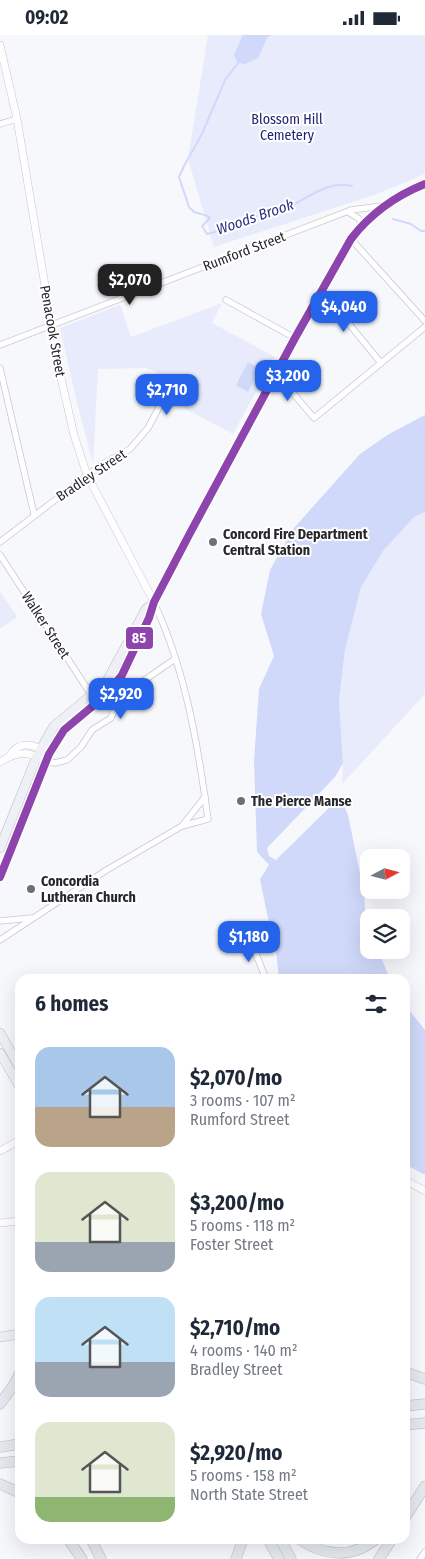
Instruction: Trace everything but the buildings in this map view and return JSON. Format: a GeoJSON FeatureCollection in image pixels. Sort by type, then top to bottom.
{"type":"FeatureCollection","features":[{"type":"Feature","properties":{"kind":"highway"},"geometry":{"type":"LineString","coordinates":[[410,1374],[425,1379]]}},
{"type":"Feature","properties":{"kind":"highway"},"geometry":{"type":"LineString","coordinates":[[0,1404],[15,1382]]}},
{"type":"Feature","properties":{"kind":"highway"},"geometry":{"type":"LineString","coordinates":[[410,1406],[425,1404]]}},
{"type":"Feature","properties":{"kind":"highway"},"geometry":{"type":"LineString","coordinates":[[410,1424],[425,1423]]}},
{"type":"Feature","properties":{"kind":"highway"},"geometry":{"type":"LineString","coordinates":[[0,1447],[15,1445]]}},
{"type":"Feature","properties":{"kind":"highway"},"geometry":{"type":"LineString","coordinates":[[0,1463],[15,1462]]}},
{"type":"Feature","properties":{"kind":"highway"},"geometry":{"type":"LineString","coordinates":[[0,1484],[15,1491]]}},
{"type":"Feature","properties":{"kind":"highway"},"geometry":{"type":"LineString","coordinates":[[410,1510],[425,1486]]}},
{"type":"Feature","properties":{"kind":"highway"},"geometry":{"type":"LineString","coordinates":[[72,1544],[82,1559]]}},
{"type":"Feature","properties":{"kind":"highway"},"geometry":{"type":"LineString","coordinates":[[94,1544],[101,1559]]}},
{"type":"Feature","properties":{"kind":"highway"},"geometry":{"type":"LineString","coordinates":[[236,1559],[241,1544]]}},
{"type":"Feature","properties":{"kind":"highway"},"geometry":{"type":"LineString","coordinates":[[271,1544],[279,1559]]}},
{"type":"Feature","properties":{"kind":"highway"},"geometry":{"type":"LineString","coordinates":[[282,1544],[290,1559]]}},
{"type":"Feature","properties":{"kind":"highway"},"geometry":{"type":"LineString","coordinates":[[306,1544],[324,1553],[337,1555],[357,1552],[369,1544]]}},
{"type":"Feature","properties":{"kind":"highway"},"geometry":{"type":"LineString","coordinates":[[379,1559],[389,1544]]}},
{"type":"Feature","properties":{"kind":"main road"},"geometry":{"type":"LineString","coordinates":[[0,877],[48,757],[64,730],[96,705],[115,685],[150,618],[154,602],[295,337],[351,239],[362,225],[393,199],[425,184]]}},
{"type":"Feature","properties":{"kind":"main road"},"geometry":{"type":"LineString","coordinates":[[0,848],[39,752],[54,726],[106,683],[146,609],[154,602]]}},
{"type":"Feature","properties":{"kind":"main road"},"geometry":{"type":"LineString","coordinates":[[0,1033],[15,1059]]}},
{"type":"Feature","properties":{"kind":"main road"},"geometry":{"type":"LineString","coordinates":[[2,1058],[15,1079]]}},
{"type":"Feature","properties":{"kind":"main road"},"geometry":{"type":"LineString","coordinates":[[0,1337],[15,1335]]}},
{"type":"Feature","properties":{"kind":"street","name":"Penacook Street"},"geometry":{"type":"LineString","coordinates":[[0,45],[17,119],[66,406],[74,435],[88,475],[154,602]]}},
{"type":"Feature","properties":{"kind":"street"},"geometry":{"type":"LineString","coordinates":[[0,125],[17,119]]}},
{"type":"Feature","properties":{"kind":"street","name":"Rumford Street"},"geometry":{"type":"LineString","coordinates":[[0,345],[348,212],[384,206]]}},
{"type":"Feature","properties":{"kind":"street"},"geometry":{"type":"LineString","coordinates":[[348,212],[358,218],[362,225]]}},
{"type":"Feature","properties":{"kind":"street"},"geometry":{"type":"LineString","coordinates":[[351,239],[425,321]]}},
{"type":"Feature","properties":{"kind":"street"},"geometry":{"type":"LineString","coordinates":[[322,291],[381,363]]}},
{"type":"Feature","properties":{"kind":"street"},"geometry":{"type":"LineString","coordinates":[[226,300],[295,337]]}},
{"type":"Feature","properties":{"kind":"street"},"geometry":{"type":"LineString","coordinates":[[276,373],[314,417],[425,327]]}},
{"type":"Feature","properties":{"kind":"street"},"geometry":{"type":"LineString","coordinates":[[0,368],[34,514]]}},
{"type":"Feature","properties":{"kind":"street","name":"Bradley Street"},"geometry":{"type":"LineString","coordinates":[[0,542],[34,514],[101,465],[126,451],[148,428],[166,394]]}},
{"type":"Feature","properties":{"kind":"street","name":"Walker Street"},"geometry":{"type":"LineString","coordinates":[[0,555],[92,696]]}},
{"type":"Feature","properties":{"kind":"street"},"geometry":{"type":"LineString","coordinates":[[1,938],[105,871],[182,825],[208,819],[189,708],[175,659],[154,602]]}},
{"type":"Feature","properties":{"kind":"street"},"geometry":{"type":"LineString","coordinates":[[0,762],[10,757],[12,751],[18,747],[34,745],[39,752],[48,757],[67,761],[81,747],[92,730],[111,718],[116,705],[130,689],[175,659]]}},
{"type":"Feature","properties":{"kind":"street"},"geometry":{"type":"LineString","coordinates":[[182,825],[205,797]]}},
{"type":"Feature","properties":{"kind":"street"},"geometry":{"type":"LineString","coordinates":[[0,921],[33,918]]}},
{"type":"Feature","properties":{"kind":"street"},"geometry":{"type":"LineString","coordinates":[[250,939],[264,974]]}},
{"type":"Feature","properties":{"kind":"street"},"geometry":{"type":"LineString","coordinates":[[0,1151],[15,1143]]}},
{"type":"Feature","properties":{"kind":"street"},"geometry":{"type":"LineString","coordinates":[[410,1182],[425,1191]]}},
{"type":"Feature","properties":{"kind":"street"},"geometry":{"type":"LineString","coordinates":[[0,1223],[15,1222]]}},
{"type":"Feature","properties":{"kind":"green space","name":"Blossom Hill Cemetery"},"geometry":{"type":"Polygon","coordinates":[[[208,35],[425,35],[425,174],[377,194],[214,247],[188,159],[208,35]]]}},
{"type":"Feature","properties":{"kind":"green space"},"geometry":{"type":"Polygon","coordinates":[[[222,303],[212,323],[275,357],[233,434],[175,403],[169,391],[174,383],[152,370],[145,368],[98,369],[93,463],[60,328],[120,305],[131,337],[222,303]]]}},
{"type":"Feature","properties":{"kind":"green space"},"geometry":{"type":"Polygon","coordinates":[[[425,512],[425,694],[342,784],[343,763],[339,700],[345,650],[361,587],[383,551],[414,517],[425,512]]]}},
{"type":"Feature","properties":{"kind":"green space"},"geometry":{"type":"Polygon","coordinates":[[[0,591],[17,617],[0,629],[0,591]]]}},
{"type":"Feature","properties":{"kind":"water"},"geometry":{"type":"Polygon","coordinates":[[[243,35],[271,35],[267,38],[258,58],[245,64],[238,63],[234,55],[243,35]]]}},
{"type":"Feature","properties":{"kind":"water"},"geometry":{"type":"Polygon","coordinates":[[[248,362],[258,368],[259,371],[248,392],[236,385],[248,362]]]}},
{"type":"Feature","properties":{"kind":"water"},"geometry":{"type":"Polygon","coordinates":[[[425,415],[425,512],[414,517],[383,551],[361,587],[345,650],[339,700],[343,763],[335,777],[267,848],[269,856],[276,860],[336,801],[343,804],[348,815],[360,874],[360,899],[364,899],[365,909],[360,909],[360,959],[382,959],[388,974],[278,974],[275,941],[260,879],[269,865],[257,852],[254,761],[259,689],[274,656],[261,614],[270,570],[293,529],[360,454],[389,434],[425,415]]]}},
{"type":"Feature","properties":{"kind":"water"},"geometry":{"type":"Polygon","coordinates":[[[410,1011],[425,1030],[425,1175],[410,1167],[410,1011]]]}},
{"type":"Feature","properties":{"kind":"waterway","name":"Woods Brook"},"geometry":{"type":"LineString","coordinates":[[238,63],[225,80],[202,134],[179,177],[189,207],[194,212],[210,218],[202,226],[207,234],[251,217],[277,213],[313,193],[332,186],[352,186]]}},
{"type":"Feature","properties":{"kind":"waterway","name":"Woods Brook"},"geometry":{"type":"LineString","coordinates":[[393,219],[411,224],[421,231],[425,231]]}},
{"type":"Feature","properties":{"kind":"transit line","name":"85"},"geometry":{"type":"LineString","coordinates":[[0,877],[49,754],[64,730],[106,695],[122,675],[149,618],[154,602],[189,535],[295,338],[351,239],[384,206],[425,184]]}},
{"type":"Feature","properties":{"kind":"place","name":"Concord Fire Department Central Station"},"geometry":{"type":"Point","coordinates":[213,542]}},
{"type":"Feature","properties":{"kind":"place","name":"The Pierce Manse"},"geometry":{"type":"Point","coordinates":[241,801]}},
{"type":"Feature","properties":{"kind":"place","name":"Concordia Lutheran Church"},"geometry":{"type":"Point","coordinates":[31,889]}}]}
